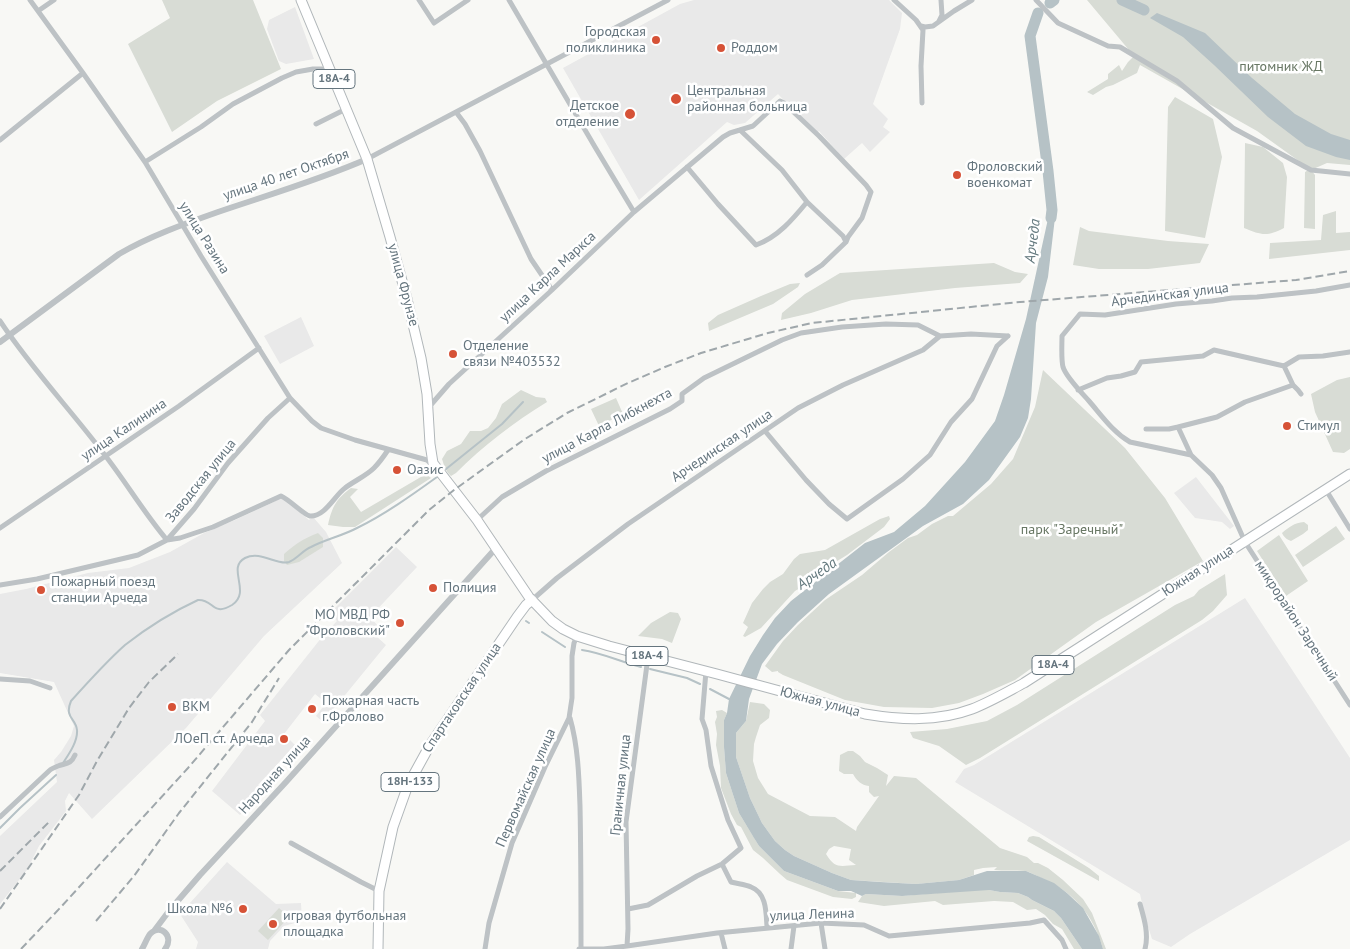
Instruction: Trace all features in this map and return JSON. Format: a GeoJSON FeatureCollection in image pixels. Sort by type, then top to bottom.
{"type":"FeatureCollection","features":[{"type":"Feature","properties":{"kind":"main road","name":"улица Фрунзе"},"geometry":{"type":"LineString","coordinates":[[301,0],[367,159],[388,228],[421,358],[429,407],[431,452],[435,466]]}},
{"type":"Feature","properties":{"kind":"main road","name":"Южная улица"},"geometry":{"type":"LineString","coordinates":[[435,466],[477,520],[532,600],[552,621],[563,629],[577,636],[608,646],[865,714],[887,718],[914,720],[950,715],[971,710],[992,701],[1024,683],[1245,542]]}},
{"type":"Feature","properties":{"kind":"main road","name":"18А-4"},"geometry":{"type":"LineString","coordinates":[[1245,542],[1350,474]]}},
{"type":"Feature","properties":{"kind":"main road","name":"Спартаковская улица"},"geometry":{"type":"LineString","coordinates":[[378,949],[380,891],[393,826],[408,785],[430,745],[517,617],[532,600]]}},
{"type":"Feature","properties":{"kind":"street","name":"улица Разина"},"geometry":{"type":"LineString","coordinates":[[30,0],[145,162],[290,398],[321,428],[388,450],[427,460],[435,466]]}},
{"type":"Feature","properties":{"kind":"street"},"geometry":{"type":"LineString","coordinates":[[38,11],[54,0]]}},
{"type":"Feature","properties":{"kind":"street"},"geometry":{"type":"LineString","coordinates":[[419,0],[434,24],[468,0]]}},
{"type":"Feature","properties":{"kind":"street"},"geometry":{"type":"LineString","coordinates":[[509,0],[634,212]]}},
{"type":"Feature","properties":{"kind":"street","name":"улица 40 лет Октября"},"geometry":{"type":"LineString","coordinates":[[0,342],[119,254],[148,238],[327,176],[367,159],[668,0]]}},
{"type":"Feature","properties":{"kind":"street"},"geometry":{"type":"LineString","coordinates":[[894,0],[923,30],[921,66],[922,103]]}},
{"type":"Feature","properties":{"kind":"street"},"geometry":{"type":"LineString","coordinates":[[938,23],[942,15],[941,0]]}},
{"type":"Feature","properties":{"kind":"street"},"geometry":{"type":"LineString","coordinates":[[921,26],[925,28],[933,26],[972,0]]}},
{"type":"Feature","properties":{"kind":"street"},"geometry":{"type":"LineString","coordinates":[[1036,0],[1058,23],[1108,46],[1120,47],[1177,81],[1233,128],[1311,170],[1350,174]]}},
{"type":"Feature","properties":{"kind":"street"},"geometry":{"type":"LineString","coordinates":[[145,162],[201,127],[233,104],[282,78],[296,72],[329,68]]}},
{"type":"Feature","properties":{"kind":"street"},"geometry":{"type":"LineString","coordinates":[[0,140],[83,73]]}},
{"type":"Feature","properties":{"kind":"street","name":"улица Карла Маркса"},"geometry":{"type":"LineString","coordinates":[[429,407],[450,384],[634,212],[724,136],[753,126],[780,101],[804,121],[871,192],[862,218],[846,242],[822,265],[807,276]]}},
{"type":"Feature","properties":{"kind":"street"},"geometry":{"type":"LineString","coordinates":[[316,124],[346,109]]}},
{"type":"Feature","properties":{"kind":"street"},"geometry":{"type":"LineString","coordinates":[[456,112],[480,151],[531,259],[552,290]]}},
{"type":"Feature","properties":{"kind":"street"},"geometry":{"type":"LineString","coordinates":[[740,130],[782,170],[807,202],[844,236],[846,242]]}},
{"type":"Feature","properties":{"kind":"street"},"geometry":{"type":"LineString","coordinates":[[687,167],[756,245],[766,241],[783,228],[807,202]]}},
{"type":"Feature","properties":{"kind":"street","name":"Арчединская улица"},"geometry":{"type":"LineString","coordinates":[[1191,456],[1130,442],[1111,426],[1078,390],[1063,367],[1062,336],[1080,314],[1105,315],[1176,304],[1316,291],[1350,285]]}},
{"type":"Feature","properties":{"kind":"street"},"geometry":{"type":"LineString","coordinates":[[0,321],[106,455],[152,522],[167,540],[180,538],[213,527],[281,496],[307,515],[318,514],[328,508],[344,488],[373,469],[388,450]]}},
{"type":"Feature","properties":{"kind":"street","name":"улица Карла Либкнехта"},"geometry":{"type":"LineString","coordinates":[[477,520],[502,497],[546,471],[670,409],[682,401],[682,394],[704,378],[782,340],[801,334],[842,327],[886,324],[918,325],[940,336],[971,334],[1008,336],[997,346],[972,399],[951,422],[930,454],[903,479],[847,519],[829,504],[806,480],[766,431]]}},
{"type":"Feature","properties":{"kind":"street","name":"Арчединская улица"},"geometry":{"type":"LineString","coordinates":[[532,600],[557,578],[628,524],[798,408],[923,350],[940,336]]}},
{"type":"Feature","properties":{"kind":"street","name":"улица Калинина"},"geometry":{"type":"LineString","coordinates":[[0,528],[163,417],[259,348]]}},
{"type":"Feature","properties":{"kind":"street"},"geometry":{"type":"LineString","coordinates":[[1078,390],[1107,378],[1135,372],[1141,362],[1203,356],[1214,350],[1284,366],[1299,357],[1350,352]]}},
{"type":"Feature","properties":{"kind":"street"},"geometry":{"type":"LineString","coordinates":[[1284,366],[1293,385],[1301,394]]}},
{"type":"Feature","properties":{"kind":"street"},"geometry":{"type":"LineString","coordinates":[[1146,429],[1169,429],[1217,417],[1245,402],[1293,385]]}},
{"type":"Feature","properties":{"kind":"street","name":"Заводская улица"},"geometry":{"type":"LineString","coordinates":[[0,585],[138,555],[167,540],[194,509],[228,463],[268,418],[290,398]]}},
{"type":"Feature","properties":{"kind":"street","name":"Арчединская улица"},"geometry":{"type":"LineString","coordinates":[[1178,427],[1191,456],[1212,474],[1221,488],[1245,542]]}},
{"type":"Feature","properties":{"kind":"street"},"geometry":{"type":"LineString","coordinates":[[1326,490],[1350,529]]}},
{"type":"Feature","properties":{"kind":"street","name":"микрорайон Заречный"},"geometry":{"type":"LineString","coordinates":[[1245,542],[1350,706]]}},
{"type":"Feature","properties":{"kind":"street","name":"Народная улица"},"geometry":{"type":"LineString","coordinates":[[148,938],[168,911],[496,548]]}},
{"type":"Feature","properties":{"kind":"street","name":"Первомайская улица"},"geometry":{"type":"LineString","coordinates":[[485,949],[489,923],[512,843],[541,775],[570,718],[572,656],[577,636]]}},
{"type":"Feature","properties":{"kind":"street","name":"Граничная улица"},"geometry":{"type":"LineString","coordinates":[[627,946],[626,822],[648,656]]}},
{"type":"Feature","properties":{"kind":"street"},"geometry":{"type":"LineString","coordinates":[[628,909],[648,905],[697,876],[722,864],[741,848],[728,820],[711,766],[706,730],[702,719],[706,671]]}},
{"type":"Feature","properties":{"kind":"street"},"geometry":{"type":"LineString","coordinates":[[0,679],[30,681],[50,688]]}},
{"type":"Feature","properties":{"kind":"street"},"geometry":{"type":"LineString","coordinates":[[570,718],[575,735],[579,788],[581,839],[580,949]]}},
{"type":"Feature","properties":{"kind":"street"},"geometry":{"type":"LineString","coordinates":[[0,818],[50,770],[73,761],[75,755]]}},
{"type":"Feature","properties":{"kind":"street"},"geometry":{"type":"LineString","coordinates":[[291,843],[380,891]]}},
{"type":"Feature","properties":{"kind":"street"},"geometry":{"type":"LineString","coordinates":[[722,864],[731,882],[752,887],[762,895],[768,927]]}},
{"type":"Feature","properties":{"kind":"street"},"geometry":{"type":"LineString","coordinates":[[1140,904],[1146,928],[1147,942],[1145,949]]}},
{"type":"Feature","properties":{"kind":"street"},"geometry":{"type":"LineString","coordinates":[[168,911],[166,924],[169,940],[168,948]]}},
{"type":"Feature","properties":{"kind":"street","name":"улица Ленина"},"geometry":{"type":"LineString","coordinates":[[580,949],[604,949],[768,927],[821,923],[864,925],[889,936],[1030,923],[1044,920],[1062,940],[1066,949]]}},
{"type":"Feature","properties":{"kind":"street"},"geometry":{"type":"LineString","coordinates":[[821,923],[825,949]]}},
{"type":"Feature","properties":{"kind":"street"},"geometry":{"type":"LineString","coordinates":[[791,949],[794,926]]}},
{"type":"Feature","properties":{"kind":"street"},"geometry":{"type":"LineString","coordinates":[[154,931],[161,930],[167,935]]}},
{"type":"Feature","properties":{"kind":"street"},"geometry":{"type":"LineString","coordinates":[[721,933],[725,949]]}},
{"type":"Feature","properties":{"kind":"street"},"geometry":{"type":"LineString","coordinates":[[148,938],[150,948]]}},
{"type":"Feature","properties":{"kind":"street"},"geometry":{"type":"LineString","coordinates":[[142,949],[148,938]]}},
{"type":"Feature","properties":{"kind":"shaded area","name":"Центральная районная больница"},"geometry":{"type":"Polygon","coordinates":[[[694,0],[889,0],[902,13],[900,29],[873,104],[888,119],[883,127],[890,132],[870,152],[862,143],[844,159],[819,131],[816,134],[778,94],[745,123],[734,125],[727,122],[639,200],[563,68],[680,4],[694,0]]]}},
{"type":"Feature","properties":{"kind":"shaded area"},"geometry":{"type":"Polygon","coordinates":[[[295,7],[314,59],[286,64],[279,61],[267,29],[269,20],[295,7]]]}},
{"type":"Feature","properties":{"kind":"shaded area"},"geometry":{"type":"Polygon","coordinates":[[[1157,13],[1205,33],[1252,78],[1295,114],[1331,134],[1350,140],[1350,160],[1306,146],[1268,117],[1183,37],[1150,18],[1157,13]]]}},
{"type":"Feature","properties":{"kind":"shaded area"},"geometry":{"type":"Polygon","coordinates":[[[1053,196],[1056,209],[1048,277],[1036,323],[1028,418],[1020,437],[989,480],[963,504],[923,526],[829,594],[777,644],[762,664],[749,699],[746,721],[736,733],[736,757],[750,798],[762,823],[775,841],[794,856],[851,880],[880,882],[916,884],[959,880],[987,871],[1026,871],[1054,883],[1083,908],[1099,936],[1103,949],[1082,949],[1054,911],[1018,893],[989,890],[902,896],[866,894],[862,896],[851,891],[838,891],[784,871],[759,846],[739,813],[726,773],[724,747],[724,720],[729,699],[750,656],[775,618],[791,601],[865,543],[894,532],[925,506],[965,462],[995,421],[1026,319],[1053,196]]]}},
{"type":"Feature","properties":{"kind":"shaded area"},"geometry":{"type":"Polygon","coordinates":[[[301,317],[314,346],[280,364],[264,336],[301,317]]]}},
{"type":"Feature","properties":{"kind":"shaded area"},"geometry":{"type":"Polygon","coordinates":[[[1196,477],[1234,526],[1230,529],[1222,522],[1195,518],[1174,493],[1196,477]]]}},
{"type":"Feature","properties":{"kind":"shaded area"},"geometry":{"type":"Polygon","coordinates":[[[280,499],[284,499],[309,520],[313,517],[326,532],[342,563],[264,636],[186,728],[92,819],[69,793],[65,801],[66,811],[39,846],[27,870],[0,904],[0,836],[57,782],[54,760],[71,736],[74,726],[54,682],[0,673],[0,594],[88,573],[129,568],[170,552],[204,533],[280,499]]]}},
{"type":"Feature","properties":{"kind":"shaded area"},"geometry":{"type":"Polygon","coordinates":[[[396,547],[417,567],[370,617],[381,631],[376,636],[386,645],[323,722],[316,716],[326,703],[315,694],[284,734],[295,745],[258,785],[263,790],[240,815],[212,791],[265,721],[260,715],[337,621],[330,613],[396,547]]]}},
{"type":"Feature","properties":{"kind":"shaded area"},"geometry":{"type":"Polygon","coordinates":[[[1245,598],[1350,758],[1350,840],[1171,947],[1152,939],[1140,894],[955,782],[964,769],[974,765],[1245,598]]]}},
{"type":"Feature","properties":{"kind":"shaded area","name":"Школа №6"},"geometry":{"type":"Polygon","coordinates":[[[227,862],[276,904],[301,903],[302,921],[284,926],[270,941],[268,949],[196,949],[198,942],[180,914],[227,862]]]}},
{"type":"Feature","properties":{"kind":"green space"},"geometry":{"type":"Polygon","coordinates":[[[162,0],[253,0],[281,69],[217,101],[172,132],[128,44],[170,18],[162,0]]]}},
{"type":"Feature","properties":{"kind":"green space","name":"питомник ЖД"},"geometry":{"type":"Polygon","coordinates":[[[1087,0],[1350,0],[1350,165],[1327,163],[1311,170],[1315,175],[1315,229],[1304,228],[1305,172],[1310,169],[1257,131],[1140,65],[1137,73],[1093,95],[1087,92],[1108,79],[1108,74],[1119,65],[1122,71],[1134,56],[1087,0]]]}},
{"type":"Feature","properties":{"kind":"green space"},"geometry":{"type":"Polygon","coordinates":[[[1175,97],[1213,119],[1222,157],[1205,238],[1165,231],[1168,107],[1175,97]]]}},
{"type":"Feature","properties":{"kind":"green space"},"geometry":{"type":"Polygon","coordinates":[[[1245,143],[1263,147],[1283,163],[1287,177],[1284,228],[1273,233],[1260,233],[1244,228],[1245,143]]]}},
{"type":"Feature","properties":{"kind":"green space"},"geometry":{"type":"Polygon","coordinates":[[[1336,211],[1336,233],[1350,232],[1350,250],[1269,259],[1270,243],[1321,240],[1323,215],[1336,211]]]}},
{"type":"Feature","properties":{"kind":"green space"},"geometry":{"type":"Polygon","coordinates":[[[1080,227],[1089,231],[1209,244],[1200,263],[1148,269],[1099,269],[1073,265],[1080,227]]]}},
{"type":"Feature","properties":{"kind":"green space"},"geometry":{"type":"Polygon","coordinates":[[[994,263],[1015,272],[1028,274],[1020,283],[955,288],[852,300],[781,320],[782,313],[805,294],[840,273],[994,263]]]}},
{"type":"Feature","properties":{"kind":"green space"},"geometry":{"type":"Polygon","coordinates":[[[800,283],[798,287],[773,304],[709,331],[708,323],[718,315],[790,284],[800,283]]]}},
{"type":"Feature","properties":{"kind":"green space","name":"парк \"Заречный\""},"geometry":{"type":"Polygon","coordinates":[[[1043,370],[1125,448],[1165,498],[1203,561],[1096,622],[1015,680],[959,703],[932,708],[884,707],[845,700],[783,675],[778,671],[772,672],[765,666],[783,641],[825,600],[862,575],[908,538],[917,535],[932,524],[948,516],[953,516],[991,484],[1013,459],[1035,407],[1043,370]]]}},
{"type":"Feature","properties":{"kind":"green space"},"geometry":{"type":"Polygon","coordinates":[[[1350,377],[1350,449],[1344,453],[1333,452],[1315,412],[1311,394],[1337,380],[1350,377]]]}},
{"type":"Feature","properties":{"kind":"green space"},"geometry":{"type":"Polygon","coordinates":[[[521,390],[536,397],[545,398],[547,402],[499,435],[451,476],[446,470],[442,459],[447,451],[461,444],[470,431],[481,431],[488,428],[496,418],[502,404],[521,390]]]}},
{"type":"Feature","properties":{"kind":"green space"},"geometry":{"type":"Polygon","coordinates":[[[616,398],[623,414],[599,426],[591,409],[616,398]]]}},
{"type":"Feature","properties":{"kind":"green space"},"geometry":{"type":"Polygon","coordinates":[[[426,474],[431,478],[355,527],[328,525],[335,504],[351,488],[358,489],[350,497],[361,512],[426,474]]]}},
{"type":"Feature","properties":{"kind":"green space"},"geometry":{"type":"Polygon","coordinates":[[[889,516],[890,519],[884,527],[795,591],[761,628],[745,637],[743,636],[748,627],[743,623],[752,603],[763,589],[783,574],[800,554],[825,550],[880,519],[889,516]]]}},
{"type":"Feature","properties":{"kind":"green space"},"geometry":{"type":"Polygon","coordinates":[[[1304,522],[1308,525],[1308,530],[1291,541],[1286,539],[1282,533],[1297,523],[1304,522]]]}},
{"type":"Feature","properties":{"kind":"green space"},"geometry":{"type":"Polygon","coordinates":[[[1336,526],[1345,539],[1303,567],[1295,555],[1336,526]]]}},
{"type":"Feature","properties":{"kind":"green space"},"geometry":{"type":"Polygon","coordinates":[[[318,533],[323,538],[323,547],[299,562],[287,565],[284,561],[284,554],[308,537],[318,533]]]}},
{"type":"Feature","properties":{"kind":"green space"},"geometry":{"type":"Polygon","coordinates":[[[1279,535],[1308,581],[1286,596],[1257,551],[1279,535]]]}},
{"type":"Feature","properties":{"kind":"green space"},"geometry":{"type":"Polygon","coordinates":[[[1225,574],[1227,595],[1202,620],[980,758],[966,765],[939,746],[913,738],[910,732],[947,729],[987,721],[1017,705],[1175,605],[1194,596],[1199,590],[1225,574]]]}},
{"type":"Feature","properties":{"kind":"green space"},"geometry":{"type":"Polygon","coordinates":[[[670,612],[678,613],[681,619],[672,643],[662,639],[638,636],[651,623],[670,612]]]}},
{"type":"Feature","properties":{"kind":"green space"},"geometry":{"type":"Polygon","coordinates":[[[750,702],[764,704],[770,710],[769,718],[760,725],[756,737],[753,761],[758,778],[768,794],[810,816],[835,817],[856,831],[879,796],[874,797],[869,792],[869,786],[859,782],[853,774],[844,774],[839,771],[840,755],[853,751],[865,762],[888,775],[886,786],[894,776],[916,778],[1000,848],[1027,857],[1034,863],[1048,868],[1063,880],[1083,899],[1092,913],[1106,949],[1103,949],[1094,925],[1072,897],[1062,889],[1027,871],[994,870],[997,867],[983,868],[974,870],[974,875],[959,880],[916,884],[851,880],[794,856],[775,841],[762,823],[750,798],[736,757],[736,733],[746,721],[750,702]],[[834,846],[826,854],[838,866],[856,865],[849,860],[851,849],[834,846]]]}},
{"type":"Feature","properties":{"kind":"green space"},"geometry":{"type":"Polygon","coordinates":[[[722,710],[727,713],[724,720],[726,773],[739,813],[759,846],[784,871],[838,891],[856,893],[856,897],[852,899],[833,897],[787,880],[753,850],[741,827],[737,825],[731,814],[721,788],[715,722],[717,717],[716,711],[722,710]]]}},
{"type":"Feature","properties":{"kind":"green space"},"geometry":{"type":"Polygon","coordinates":[[[1029,837],[1039,837],[1089,868],[1099,876],[1099,881],[1027,841],[1029,837]]]}},
{"type":"Feature","properties":{"kind":"green space"},"geometry":{"type":"Polygon","coordinates":[[[974,890],[1018,893],[1054,911],[1082,949],[1074,949],[1062,929],[1053,924],[1045,915],[1036,909],[1027,910],[1013,902],[994,901],[943,905],[935,901],[884,906],[858,902],[866,894],[902,896],[974,890]]]}},
{"type":"Feature","properties":{"kind":"green space","name":"игровая футбольная площадка"},"geometry":{"type":"Polygon","coordinates":[[[279,908],[289,917],[268,940],[258,931],[279,908]]]}},
{"type":"Feature","properties":{"kind":"waterway","name":"Арчеда"},"geometry":{"type":"LineString","coordinates":[[1050,3],[1054,0]]}},
{"type":"Feature","properties":{"kind":"waterway","name":"Арчеда"},"geometry":{"type":"LineString","coordinates":[[1122,0],[1144,10]]}},
{"type":"Feature","properties":{"kind":"waterway","name":"Арчеда"},"geometry":{"type":"LineString","coordinates":[[1038,13],[1030,36],[1048,171],[1052,210],[1051,218]]}},
{"type":"Feature","properties":{"kind":"waterway"},"geometry":{"type":"LineString","coordinates":[[446,469],[502,424],[523,402]]}},
{"type":"Feature","properties":{"kind":"waterway"},"geometry":{"type":"LineString","coordinates":[[63,763],[73,747],[77,734],[76,726],[69,711],[71,701],[125,645],[160,620],[198,600],[203,600],[220,609],[232,605],[238,600],[240,594],[238,568],[240,562],[245,558],[257,556],[284,563],[289,562],[308,548],[351,531],[377,517],[437,477]]}},
{"type":"Feature","properties":{"kind":"waterway"},"geometry":{"type":"LineString","coordinates":[[542,632],[565,647]]}},
{"type":"Feature","properties":{"kind":"waterway"},"geometry":{"type":"LineString","coordinates":[[582,650],[641,667]]}},
{"type":"Feature","properties":{"kind":"waterway"},"geometry":{"type":"LineString","coordinates":[[650,669],[687,678],[700,684]]}},
{"type":"Feature","properties":{"kind":"waterway"},"geometry":{"type":"LineString","coordinates":[[710,689],[729,699]]}},
{"type":"Feature","properties":{"kind":"waterway"},"geometry":{"type":"LineString","coordinates":[[0,828],[56,775]]}},
{"type":"Feature","properties":{"kind":"railway"},"geometry":{"type":"LineString","coordinates":[[21,949],[188,768],[289,650],[429,510],[525,439],[567,413],[628,383],[701,353],[768,333],[812,323],[1020,302],[1296,280],[1350,271]]}},
{"type":"Feature","properties":{"kind":"railway"},"geometry":{"type":"LineString","coordinates":[[0,909],[79,795],[129,708],[149,682],[178,654]]}},
{"type":"Feature","properties":{"kind":"railway"},"geometry":{"type":"LineString","coordinates":[[96,921],[134,876],[179,813],[252,722],[279,678]]}},
{"type":"Feature","properties":{"kind":"railway"},"geometry":{"type":"LineString","coordinates":[[0,871],[49,822]]}},
{"type":"Feature","properties":{"kind":"place","name":"Городская поликлиника"},"geometry":{"type":"Point","coordinates":[656,40]}},
{"type":"Feature","properties":{"kind":"place","name":"Роддом"},"geometry":{"type":"Point","coordinates":[721,48]}},
{"type":"Feature","properties":{"kind":"place","name":"Центральная районная больница"},"geometry":{"type":"Point","coordinates":[676,99]}},
{"type":"Feature","properties":{"kind":"place","name":"Детское отделение"},"geometry":{"type":"Point","coordinates":[630,114]}},
{"type":"Feature","properties":{"kind":"place","name":"Фроловский военкомат"},"geometry":{"type":"Point","coordinates":[957,175]}},
{"type":"Feature","properties":{"kind":"place","name":"Отделение связи №403532"},"geometry":{"type":"Point","coordinates":[453,354]}},
{"type":"Feature","properties":{"kind":"place","name":"Стимул"},"geometry":{"type":"Point","coordinates":[1287,426]}},
{"type":"Feature","properties":{"kind":"place","name":"Оазис"},"geometry":{"type":"Point","coordinates":[397,470]}},
{"type":"Feature","properties":{"kind":"place","name":"Полиция"},"geometry":{"type":"Point","coordinates":[433,588]}},
{"type":"Feature","properties":{"kind":"place","name":"Пожарный поезд станции Арчеда"},"geometry":{"type":"Point","coordinates":[41,590]}},
{"type":"Feature","properties":{"kind":"place","name":"МО МВД РФ \"Фроловский\""},"geometry":{"type":"Point","coordinates":[400,623]}},
{"type":"Feature","properties":{"kind":"place","name":"ВКМ"},"geometry":{"type":"Point","coordinates":[172,707]}},
{"type":"Feature","properties":{"kind":"place","name":"Пожарная часть г.Фролово"},"geometry":{"type":"Point","coordinates":[312,709]}},
{"type":"Feature","properties":{"kind":"place","name":"ЛОеП ст. Арчеда"},"geometry":{"type":"Point","coordinates":[284,739]}},
{"type":"Feature","properties":{"kind":"place","name":"Школа №6"},"geometry":{"type":"Point","coordinates":[243,909]}},
{"type":"Feature","properties":{"kind":"place","name":"игровая футбольная площадка"},"geometry":{"type":"Point","coordinates":[273,924]}}]}
